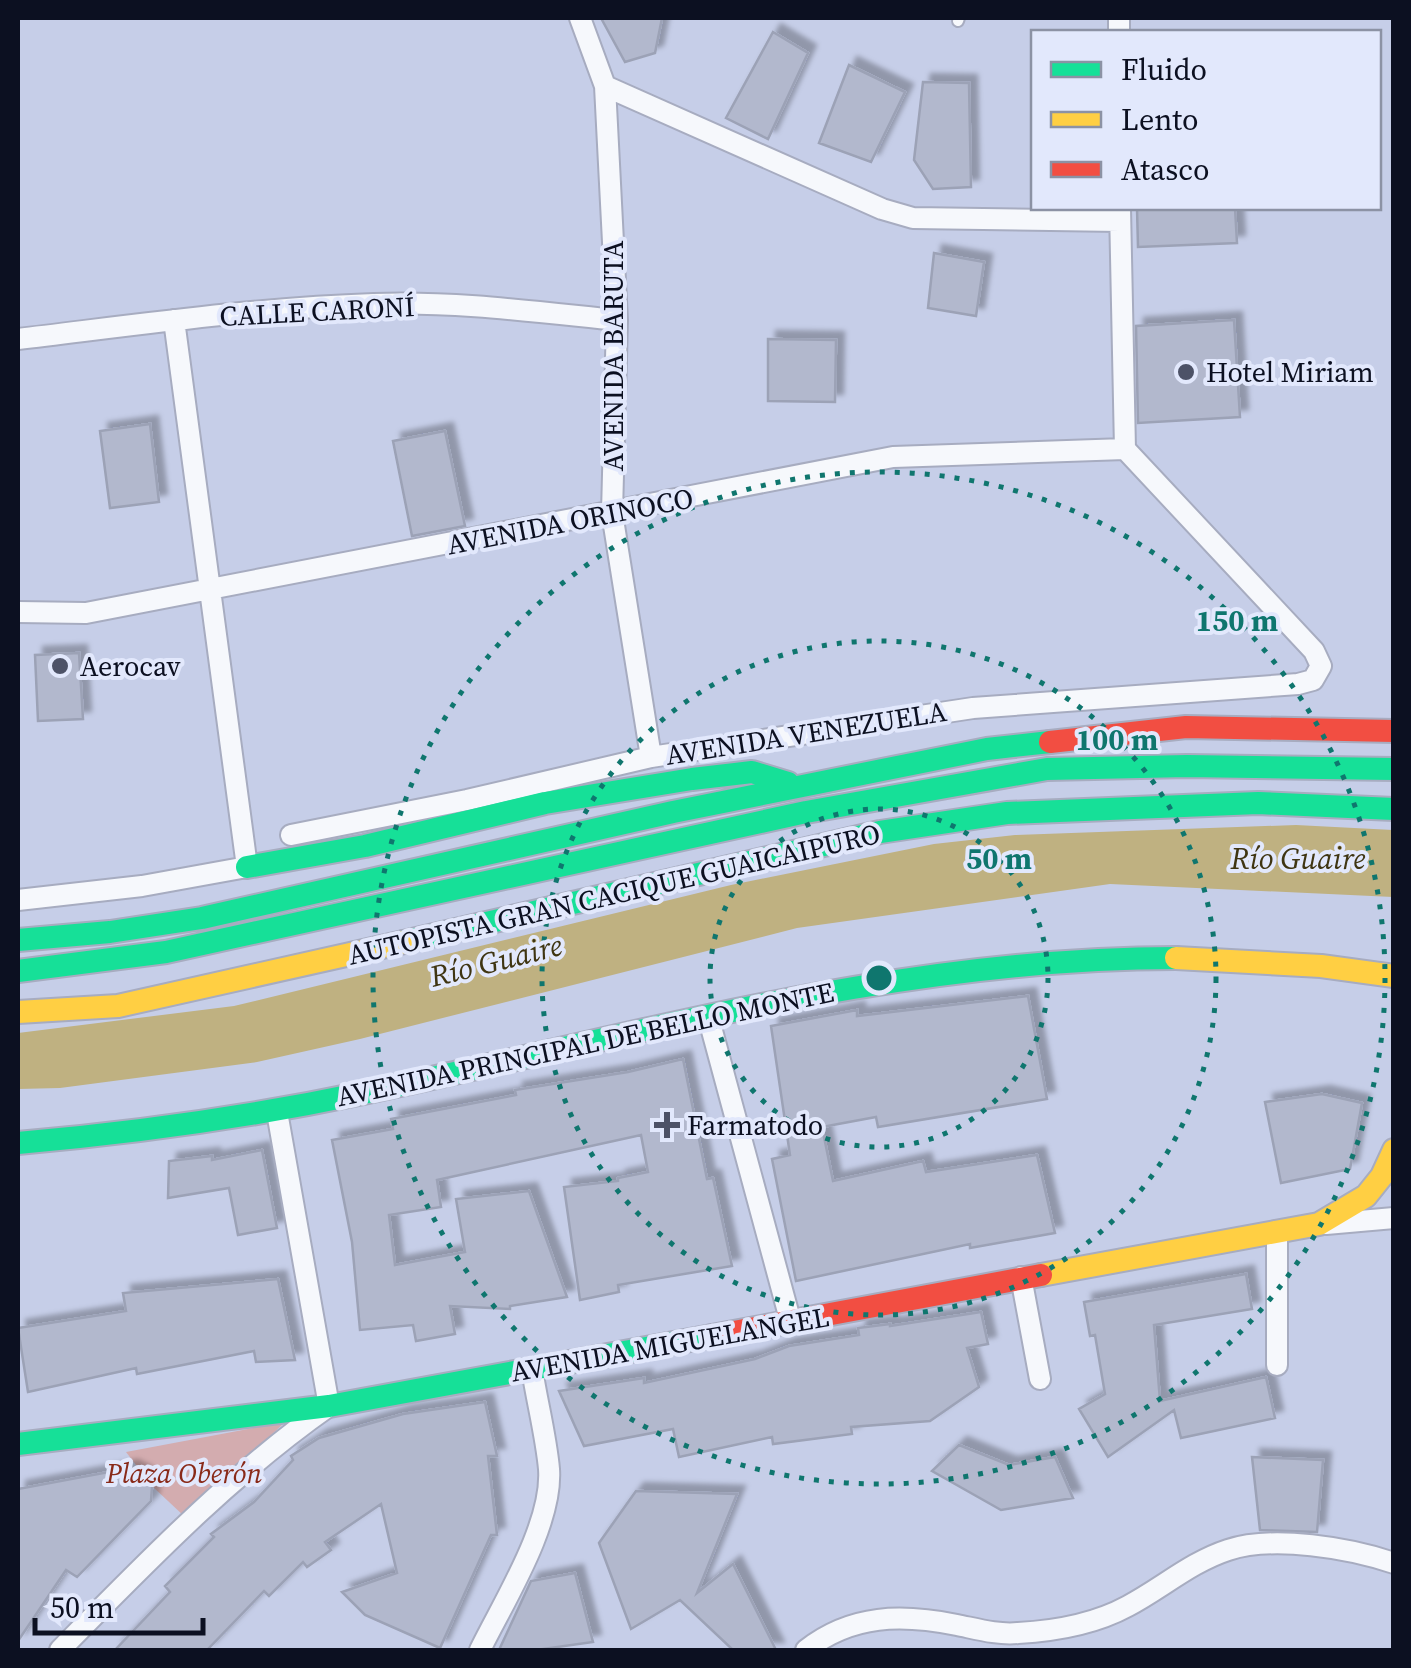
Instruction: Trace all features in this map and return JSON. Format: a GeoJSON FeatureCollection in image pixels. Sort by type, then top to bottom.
{"type":"FeatureCollection","features":[{"type":"Feature","properties":{"kind":"main road"},"geometry":{"type":"LineString","coordinates":[[18,940],[202,918],[799,786],[986,749],[1186,728],[1394,731]]}},
{"type":"Feature","properties":{"kind":"main road"},"geometry":{"type":"LineString","coordinates":[[18,971],[166,952],[806,812],[1046,770],[1187,766],[1394,769]]}},
{"type":"Feature","properties":{"kind":"main road"},"geometry":{"type":"LineString","coordinates":[[246,867],[365,846],[545,804],[692,779],[752,772],[799,786]]}},
{"type":"Feature","properties":{"kind":"main road","name":"AUTOPISTA GRAN CACIQUE GUAICAIPURO"},"geometry":{"type":"LineString","coordinates":[[18,1012],[118,1006],[172,996],[880,832],[1007,812],[1258,803],[1394,809]]}},
{"type":"Feature","properties":{"kind":"main road","name":"AVENIDA PRINCIPAL DE BELLO MONTE"},"geometry":{"type":"LineString","coordinates":[[18,1144],[277,1112],[805,994],[971,969],[1071,961],[1240,961],[1394,976]]}},
{"type":"Feature","properties":{"kind":"main road","name":"AVENIDA MIGUELANGEL"},"geometry":{"type":"LineString","coordinates":[[18,1444],[329,1406],[1319,1224],[1365,1200],[1391,1157]]}},
{"type":"Feature","properties":{"kind":"street","name":"AVENIDA BARUTA"},"geometry":{"type":"LineString","coordinates":[[580,18],[605,86],[617,320],[612,513],[650,757]]}},
{"type":"Feature","properties":{"kind":"street"},"geometry":{"type":"LineString","coordinates":[[605,86],[882,208],[913,218],[1120,214],[1125,448]]}},
{"type":"Feature","properties":{"kind":"street","name":"CALLE CARONÍ"},"geometry":{"type":"LineString","coordinates":[[18,339],[174,320],[378,303],[512,309],[617,320]]}},
{"type":"Feature","properties":{"kind":"street"},"geometry":{"type":"LineString","coordinates":[[18,900],[142,886],[246,867],[174,320]]}},
{"type":"Feature","properties":{"kind":"street","name":"AVENIDA ORINOCO"},"geometry":{"type":"LineString","coordinates":[[18,612],[86,613],[892,457],[1125,448]]}},
{"type":"Feature","properties":{"kind":"street","name":"AVENIDA VENEZUELA"},"geometry":{"type":"LineString","coordinates":[[290,835],[467,800],[650,757],[973,708],[1313,680],[1322,666],[1314,651],[1125,448]]}},
{"type":"Feature","properties":{"kind":"street"},"geometry":{"type":"LineString","coordinates":[[708,1016],[790,1324]]}},
{"type":"Feature","properties":{"kind":"street"},"geometry":{"type":"LineString","coordinates":[[60,1650],[211,1500],[286,1436],[329,1406],[277,1112]]}},
{"type":"Feature","properties":{"kind":"street"},"geometry":{"type":"LineString","coordinates":[[1391,1157],[1394,1188]]}},
{"type":"Feature","properties":{"kind":"street"},"geometry":{"type":"LineString","coordinates":[[1319,1224],[1394,1218]]}},
{"type":"Feature","properties":{"kind":"street"},"geometry":{"type":"LineString","coordinates":[[1277,1231],[1277,1364]]}},
{"type":"Feature","properties":{"kind":"street"},"geometry":{"type":"LineString","coordinates":[[1020,1277],[1040,1378]]}},
{"type":"Feature","properties":{"kind":"street"},"geometry":{"type":"LineString","coordinates":[[480,1650],[532,1543],[545,1503],[549,1472],[532,1369]]}},
{"type":"Feature","properties":{"kind":"street"},"geometry":{"type":"LineString","coordinates":[[806,1650],[833,1631],[875,1618],[937,1621],[1012,1634],[1057,1629],[1127,1607],[1206,1559],[1232,1548],[1330,1547],[1394,1563]]}},
{"type":"Feature","properties":{"kind":"green space","name":"Plaza Oberón"},"geometry":{"type":"Polygon","coordinates":[[[285,1422],[185,1517],[152,1486],[126,1452],[285,1422]]]}},
{"type":"Feature","properties":{"kind":"water","name":"Río Guaire"},"geometry":{"type":"Polygon","coordinates":[[[1296,825],[1393,830],[1393,897],[1110,884],[797,928],[257,1062],[60,1088],[18,1089],[18,1033],[234,1006],[731,885],[934,844],[1015,835],[1296,825]]]}},
{"type":"Feature","properties":{"kind":"building"},"geometry":{"type":"Polygon","coordinates":[[[601,18],[662,18],[655,53],[625,62],[601,18]]]}},
{"type":"Feature","properties":{"kind":"building"},"geometry":{"type":"Polygon","coordinates":[[[773,32],[808,53],[768,139],[726,118],[773,32]]]}},
{"type":"Feature","properties":{"kind":"building"},"geometry":{"type":"Polygon","coordinates":[[[849,65],[905,92],[871,162],[819,143],[849,65]]]}},
{"type":"Feature","properties":{"kind":"building"},"geometry":{"type":"Polygon","coordinates":[[[923,82],[969,83],[971,187],[933,189],[914,160],[923,82]]]}},
{"type":"Feature","properties":{"kind":"building"},"geometry":{"type":"Polygon","coordinates":[[[1137,210],[1235,210],[1237,243],[1138,247],[1137,210]]]}},
{"type":"Feature","properties":{"kind":"building"},"geometry":{"type":"Polygon","coordinates":[[[934,253],[984,262],[976,316],[928,308],[934,253]]]}},
{"type":"Feature","properties":{"kind":"building","name":"Hotel Miriam"},"geometry":{"type":"Polygon","coordinates":[[[1234,320],[1240,417],[1138,423],[1136,326],[1234,320]]]}},
{"type":"Feature","properties":{"kind":"building"},"geometry":{"type":"Polygon","coordinates":[[[768,339],[836,340],[835,402],[768,401],[768,339]]]}},
{"type":"Feature","properties":{"kind":"building"},"geometry":{"type":"Polygon","coordinates":[[[150,424],[159,502],[110,508],[100,431],[150,424]]]}},
{"type":"Feature","properties":{"kind":"building"},"geometry":{"type":"Polygon","coordinates":[[[445,431],[465,526],[412,536],[393,441],[445,431]]]}},
{"type":"Feature","properties":{"kind":"building"},"geometry":{"type":"Polygon","coordinates":[[[79,653],[83,719],[38,721],[35,655],[79,653]]]}},
{"type":"Feature","properties":{"kind":"building"},"geometry":{"type":"Polygon","coordinates":[[[1028,996],[1047,1099],[878,1127],[876,1117],[822,1127],[833,1181],[923,1161],[926,1172],[1037,1155],[1055,1233],[970,1248],[970,1244],[796,1281],[772,1159],[790,1155],[771,1026],[857,1010],[857,1016],[1028,996]]]}},
{"type":"Feature","properties":{"kind":"building"},"geometry":{"type":"Polygon","coordinates":[[[683,1059],[707,1179],[713,1178],[732,1266],[618,1285],[619,1292],[580,1300],[564,1187],[618,1181],[648,1172],[641,1135],[437,1180],[441,1207],[389,1215],[395,1265],[465,1252],[456,1199],[529,1191],[567,1297],[510,1309],[450,1306],[455,1334],[416,1341],[413,1325],[360,1330],[352,1242],[332,1140],[393,1129],[391,1119],[516,1095],[515,1090],[683,1059]]]}},
{"type":"Feature","properties":{"kind":"building"},"geometry":{"type":"Polygon","coordinates":[[[1322,1094],[1362,1103],[1350,1169],[1281,1183],[1265,1102],[1322,1094]]]}},
{"type":"Feature","properties":{"kind":"building"},"geometry":{"type":"Polygon","coordinates":[[[262,1150],[277,1228],[238,1235],[229,1188],[168,1198],[169,1161],[212,1156],[212,1160],[262,1150]]]}},
{"type":"Feature","properties":{"kind":"building"},"geometry":{"type":"Polygon","coordinates":[[[1246,1274],[1252,1309],[1154,1325],[1160,1401],[1266,1377],[1275,1418],[1181,1438],[1174,1410],[1108,1457],[1079,1409],[1105,1394],[1095,1335],[1090,1336],[1084,1302],[1246,1274]]]}},
{"type":"Feature","properties":{"kind":"building"},"geometry":{"type":"Polygon","coordinates":[[[278,1279],[295,1360],[256,1362],[254,1351],[137,1374],[136,1368],[28,1392],[18,1328],[126,1311],[123,1293],[278,1279]]]}},
{"type":"Feature","properties":{"kind":"building"},"geometry":{"type":"Polygon","coordinates":[[[981,1312],[988,1344],[967,1348],[979,1387],[930,1421],[851,1427],[852,1434],[773,1444],[772,1437],[679,1457],[673,1429],[584,1446],[559,1391],[644,1378],[644,1383],[755,1359],[789,1346],[859,1335],[858,1328],[981,1312]]]}},
{"type":"Feature","properties":{"kind":"building"},"geometry":{"type":"Polygon","coordinates":[[[485,1402],[497,1456],[488,1456],[497,1535],[491,1535],[440,1648],[365,1615],[342,1592],[397,1573],[381,1504],[325,1542],[331,1550],[307,1567],[303,1562],[269,1596],[264,1591],[207,1650],[115,1650],[170,1592],[165,1586],[214,1537],[211,1534],[254,1502],[293,1460],[291,1456],[319,1438],[403,1414],[485,1402]]]}},
{"type":"Feature","properties":{"kind":"building"},"geometry":{"type":"Polygon","coordinates":[[[959,1445],[1009,1465],[1055,1457],[1073,1498],[1001,1510],[932,1471],[959,1445]]]}},
{"type":"Feature","properties":{"kind":"building"},"geometry":{"type":"Polygon","coordinates":[[[1252,1457],[1323,1460],[1317,1532],[1260,1530],[1252,1457]]]}},
{"type":"Feature","properties":{"kind":"building"},"geometry":{"type":"Polygon","coordinates":[[[130,1468],[144,1475],[152,1486],[151,1501],[77,1577],[66,1570],[18,1641],[18,1489],[130,1468]]]}},
{"type":"Feature","properties":{"kind":"building"},"geometry":{"type":"Polygon","coordinates":[[[636,1491],[737,1494],[697,1593],[733,1564],[776,1650],[733,1650],[680,1600],[631,1629],[599,1543],[636,1491]]]}},
{"type":"Feature","properties":{"kind":"building"},"geometry":{"type":"Polygon","coordinates":[[[575,1573],[593,1642],[536,1650],[499,1650],[531,1581],[575,1573]]]}},
{"type":"Feature","properties":{"kind":"traffic: fast"},"geometry":{"type":"LineString","coordinates":[[18,940],[202,918],[673,812],[987,749],[1050,742]]}},
{"type":"Feature","properties":{"kind":"traffic: fast"},"geometry":{"type":"LineString","coordinates":[[18,971],[166,952],[806,812],[1047,769],[1187,766],[1394,769]]}},
{"type":"Feature","properties":{"kind":"traffic: fast"},"geometry":{"type":"LineString","coordinates":[[247,867],[365,846],[545,803],[692,779],[752,772],[788,783]]}},
{"type":"Feature","properties":{"kind":"traffic: fast"},"geometry":{"type":"LineString","coordinates":[[404,942],[880,832],[1007,813],[1258,803],[1394,809]]}},
{"type":"Feature","properties":{"kind":"traffic: fast"},"geometry":{"type":"LineString","coordinates":[[18,1143],[191,1123],[320,1102],[666,1025],[867,986],[1072,961],[1176,958]]}},
{"type":"Feature","properties":{"kind":"traffic: fast"},"geometry":{"type":"LineString","coordinates":[[18,1444],[329,1406],[712,1336]]}},
{"type":"Feature","properties":{"kind":"traffic: slow"},"geometry":{"type":"LineString","coordinates":[[18,1012],[118,1006],[404,942]]}},
{"type":"Feature","properties":{"kind":"traffic: slow"},"geometry":{"type":"LineString","coordinates":[[1176,958],[1321,966],[1394,976]]}},
{"type":"Feature","properties":{"kind":"traffic: slow"},"geometry":{"type":"LineString","coordinates":[[1041,1275],[1319,1224],[1366,1196],[1382,1176],[1394,1150]]}},
{"type":"Feature","properties":{"kind":"traffic: jam"},"geometry":{"type":"LineString","coordinates":[[1050,742],[1186,727],[1394,731]]}},
{"type":"Feature","properties":{"kind":"traffic: jam"},"geometry":{"type":"LineString","coordinates":[[712,1336],[1041,1275]]}},
{"type":"Feature","properties":{"kind":"place","name":"Hotel Miriam"},"geometry":{"type":"Point","coordinates":[1186,372]}},
{"type":"Feature","properties":{"kind":"place","name":"Aerocav"},"geometry":{"type":"Point","coordinates":[60,666]}},
{"type":"Feature","properties":{"kind":"place","name":"Farmatodo"},"geometry":{"type":"Point","coordinates":[667,1125]}}]}
